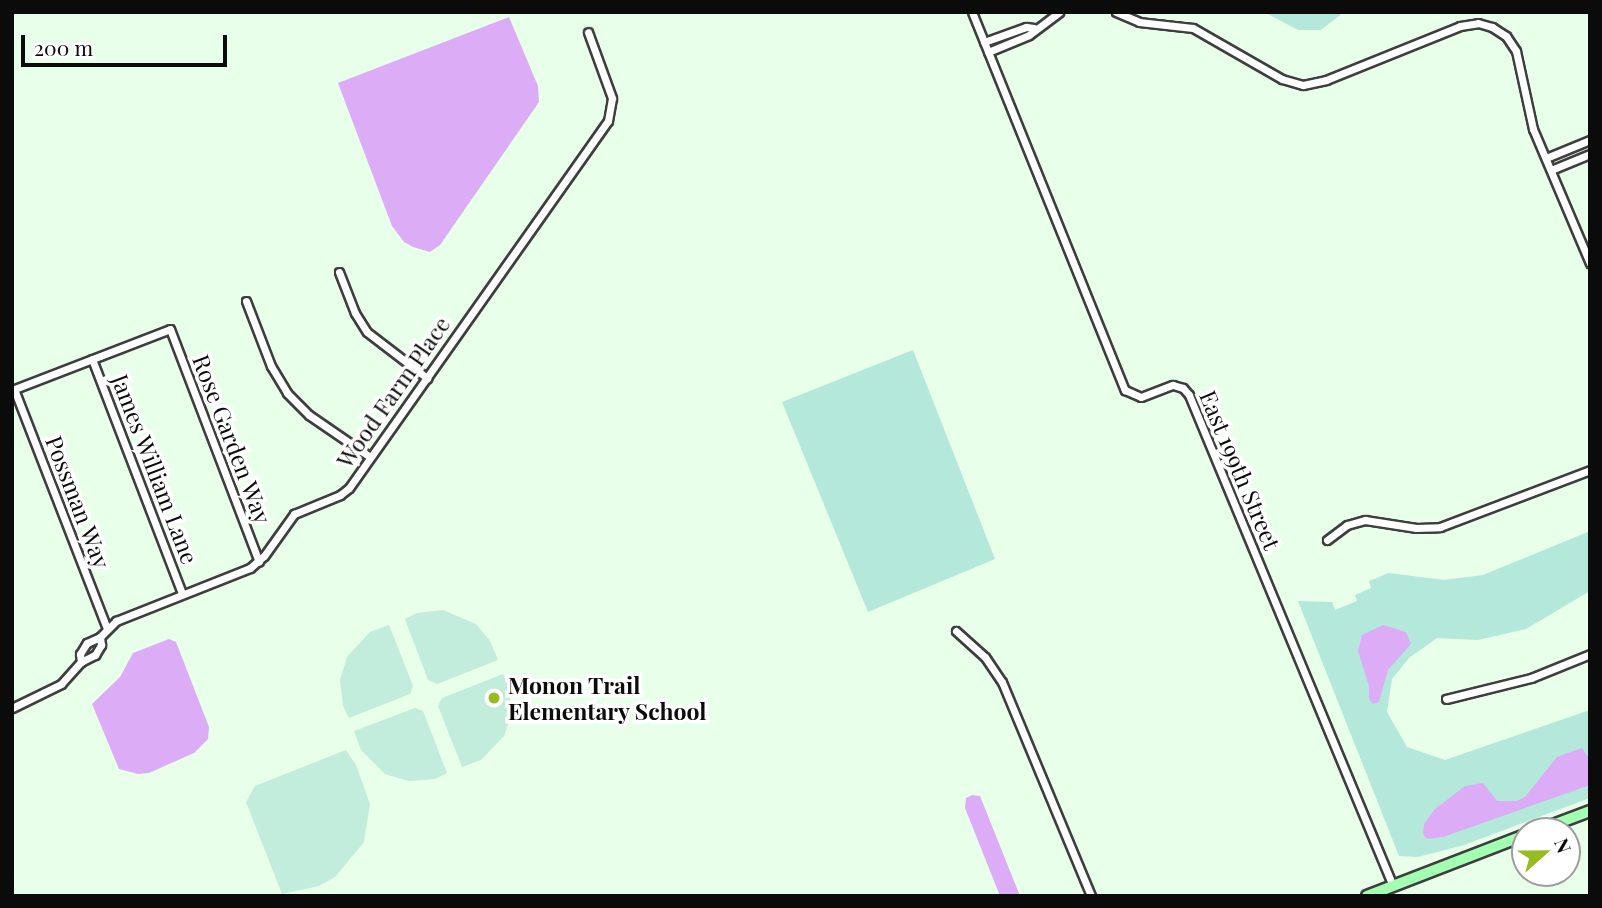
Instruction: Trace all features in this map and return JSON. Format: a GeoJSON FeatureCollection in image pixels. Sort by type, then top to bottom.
{"type":"FeatureCollection","features":[{"type":"Feature","properties":{"kind":"street","name":"East 199th Street"},"geometry":{"type":"LineString","coordinates":[[972,12],[1125,390],[1141,397],[1173,385],[1183,388],[1189,395],[1393,886]]}},
{"type":"Feature","properties":{"kind":"street"},"geometry":{"type":"LineString","coordinates":[[988,52],[1029,35],[1034,28],[1059,12]]}},
{"type":"Feature","properties":{"kind":"street"},"geometry":{"type":"LineString","coordinates":[[1116,12],[1139,22],[1193,28],[1282,79],[1303,85],[1326,80],[1460,26],[1478,23],[1492,27],[1506,36],[1516,51],[1529,115],[1590,263]]}},
{"type":"Feature","properties":{"kind":"street"},"geometry":{"type":"LineString","coordinates":[[984,43],[1026,27],[1034,28]]}},
{"type":"Feature","properties":{"kind":"street","name":"Wood Farm Place"},"geometry":{"type":"LineString","coordinates":[[259,562],[289,518],[346,492],[608,121],[612,107],[610,90],[588,32]]}},
{"type":"Feature","properties":{"kind":"street"},"geometry":{"type":"LineString","coordinates":[[1546,158],[1590,140]]}},
{"type":"Feature","properties":{"kind":"street"},"geometry":{"type":"LineString","coordinates":[[1551,170],[1590,154]]}},
{"type":"Feature","properties":{"kind":"street"},"geometry":{"type":"LineString","coordinates":[[339,272],[355,313],[367,332],[427,378]]}},
{"type":"Feature","properties":{"kind":"street"},"geometry":{"type":"LineString","coordinates":[[246,301],[271,366],[286,393],[309,415],[370,457]]}},
{"type":"Feature","properties":{"kind":"street","name":"Rose Garden Way"},"geometry":{"type":"LineString","coordinates":[[92,359],[170,329],[259,562]]}},
{"type":"Feature","properties":{"kind":"street"},"geometry":{"type":"LineString","coordinates":[[13,390],[92,359]]}},
{"type":"Feature","properties":{"kind":"street","name":"James William Lane"},"geometry":{"type":"LineString","coordinates":[[92,359],[181,593]]}},
{"type":"Feature","properties":{"kind":"street","name":"Possman Way"},"geometry":{"type":"LineString","coordinates":[[13,390],[107,629]]}},
{"type":"Feature","properties":{"kind":"street"},"geometry":{"type":"LineString","coordinates":[[1327,540],[1347,525],[1365,520],[1416,528],[1440,527],[1590,470]]}},
{"type":"Feature","properties":{"kind":"street"},"geometry":{"type":"LineString","coordinates":[[81,662],[80,654],[85,645],[100,637],[125,615],[259,562]]}},
{"type":"Feature","properties":{"kind":"street"},"geometry":{"type":"LineString","coordinates":[[956,631],[983,655],[1000,678],[1091,896]]}},
{"type":"Feature","properties":{"kind":"street"},"geometry":{"type":"LineString","coordinates":[[12,708],[52,691],[81,662],[97,654],[101,645],[100,637]]}},
{"type":"Feature","properties":{"kind":"street"},"geometry":{"type":"LineString","coordinates":[[1446,699],[1531,678],[1590,654]]}},
{"type":"Feature","properties":{"kind":"street"},"geometry":{"type":"LineString","coordinates":[[1367,896],[1511,840]]}},
{"type":"Feature","properties":{"kind":"shaded area"},"geometry":{"type":"Polygon","coordinates":[[[1264,12],[1344,12],[1321,30],[1298,30],[1264,12]]]}},
{"type":"Feature","properties":{"kind":"shaded area"},"geometry":{"type":"Polygon","coordinates":[[[509,17],[538,86],[539,102],[440,245],[430,252],[413,247],[404,242],[392,226],[338,83],[509,17]]]}},
{"type":"Feature","properties":{"kind":"shaded area"},"geometry":{"type":"Polygon","coordinates":[[[913,350],[995,559],[868,612],[782,402],[913,350]]]}},
{"type":"Feature","properties":{"kind":"shaded area"},"geometry":{"type":"Polygon","coordinates":[[[1590,531],[1590,591],[1526,629],[1478,640],[1437,638],[1409,658],[1392,679],[1387,712],[1407,747],[1445,760],[1590,710],[1590,798],[1539,817],[1511,817],[1511,827],[1464,845],[1418,857],[1399,856],[1298,601],[1332,602],[1335,610],[1357,601],[1355,595],[1371,588],[1369,581],[1389,573],[1444,580],[1483,575],[1590,531]]]}},
{"type":"Feature","properties":{"kind":"shaded area"},"geometry":{"type":"Polygon","coordinates":[[[1383,625],[1406,632],[1411,644],[1388,670],[1379,702],[1373,704],[1369,699],[1369,686],[1358,651],[1362,635],[1383,625]]]}},
{"type":"Feature","properties":{"kind":"shaded area"},"geometry":{"type":"Polygon","coordinates":[[[169,639],[176,642],[209,727],[208,739],[194,753],[149,773],[138,774],[119,769],[92,704],[120,677],[133,653],[169,639]]]}},
{"type":"Feature","properties":{"kind":"shaded area"},"geometry":{"type":"Polygon","coordinates":[[[1582,748],[1590,760],[1590,785],[1443,837],[1427,839],[1423,834],[1424,824],[1435,809],[1465,786],[1483,783],[1497,801],[1517,801],[1525,797],[1557,757],[1582,748]]]}},
{"type":"Feature","properties":{"kind":"shaded area"},"geometry":{"type":"Polygon","coordinates":[[[972,795],[980,796],[1020,896],[1000,896],[965,808],[966,798],[972,795]]]}},
{"type":"Feature","properties":{"kind":"green space"},"geometry":{"type":"Polygon","coordinates":[[[443,610],[476,624],[490,641],[498,660],[437,684],[428,680],[405,619],[417,613],[443,610]]]}},
{"type":"Feature","properties":{"kind":"green space"},"geometry":{"type":"Polygon","coordinates":[[[389,625],[413,686],[410,694],[349,718],[343,706],[340,680],[347,657],[370,632],[389,625]]]}},
{"type":"Feature","properties":{"kind":"green space"},"geometry":{"type":"Polygon","coordinates":[[[503,674],[512,712],[504,736],[481,760],[462,767],[438,706],[442,698],[503,674]]]}},
{"type":"Feature","properties":{"kind":"green space"},"geometry":{"type":"Polygon","coordinates":[[[415,708],[423,711],[447,773],[435,779],[409,781],[385,774],[361,750],[354,731],[415,708]]]}},
{"type":"Feature","properties":{"kind":"green space"},"geometry":{"type":"Polygon","coordinates":[[[346,750],[356,765],[370,804],[364,842],[335,877],[319,886],[282,894],[246,802],[255,786],[346,750]]]}},
{"type":"Feature","properties":{"kind":"place","name":"Monon Trail Elementary School"},"geometry":{"type":"Point","coordinates":[494,698]}}]}
